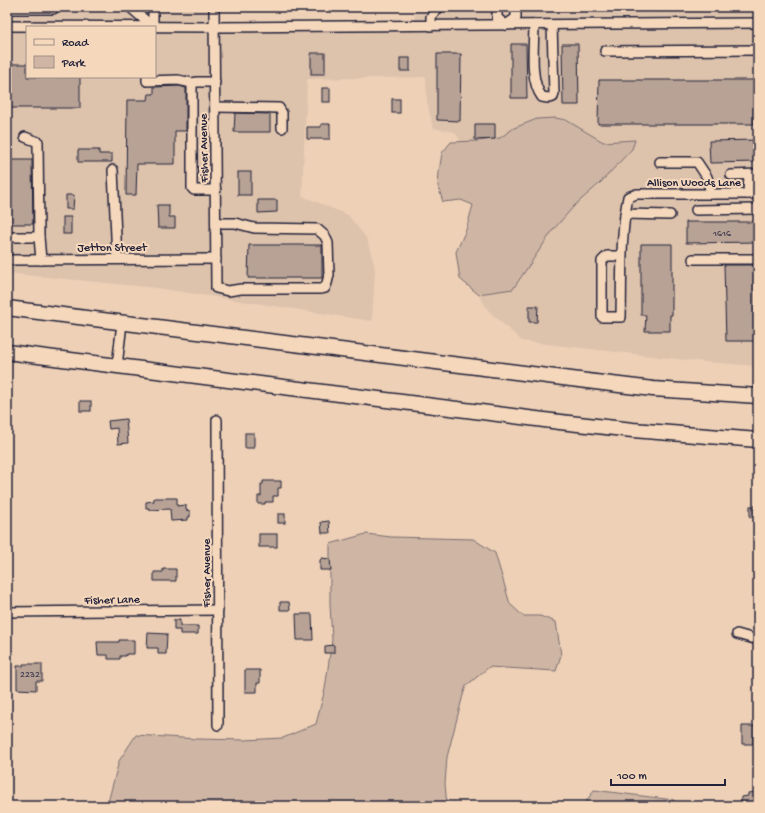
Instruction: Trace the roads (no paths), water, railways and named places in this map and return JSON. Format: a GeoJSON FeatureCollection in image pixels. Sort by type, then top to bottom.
{"type":"FeatureCollection","features":[{"type":"Feature","properties":{"kind":"highway"},"geometry":{"type":"LineString","coordinates":[[7,308],[610,384],[653,389],[758,396]]}},
{"type":"Feature","properties":{"kind":"highway"},"geometry":{"type":"LineString","coordinates":[[7,352],[560,422],[758,440]]}},
{"type":"Feature","properties":{"kind":"street"},"geometry":{"type":"LineString","coordinates":[[130,7],[152,26]]}},
{"type":"Feature","properties":{"kind":"street"},"geometry":{"type":"LineString","coordinates":[[153,7],[153,26]]}},
{"type":"Feature","properties":{"kind":"street","name":"Fisher Avenue"},"geometry":{"type":"LineString","coordinates":[[214,7],[216,288],[228,291],[242,289],[320,289],[324,288],[327,284],[329,275],[328,243],[325,236],[317,229],[254,228],[234,223],[216,223]]}},
{"type":"Feature","properties":{"kind":"street"},"geometry":{"type":"LineString","coordinates":[[431,26],[431,17],[439,7]]}},
{"type":"Feature","properties":{"kind":"street"},"geometry":{"type":"LineString","coordinates":[[497,7],[497,18],[506,25]]}},
{"type":"Feature","properties":{"kind":"street"},"geometry":{"type":"LineString","coordinates":[[506,25],[516,18],[516,7]]}},
{"type":"Feature","properties":{"kind":"street"},"geometry":{"type":"LineString","coordinates":[[7,26],[53,26],[53,8],[13,9]]}},
{"type":"Feature","properties":{"kind":"street"},"geometry":{"type":"LineString","coordinates":[[156,27],[758,23]]}},
{"type":"Feature","properties":{"kind":"street"},"geometry":{"type":"LineString","coordinates":[[534,25],[534,73],[536,85],[542,97],[548,98],[553,97],[554,94],[552,25]]}},
{"type":"Feature","properties":{"kind":"street"},"geometry":{"type":"LineString","coordinates":[[605,51],[758,50]]}},
{"type":"Feature","properties":{"kind":"street"},"geometry":{"type":"LineString","coordinates":[[149,79],[178,80],[192,83],[215,82]]}},
{"type":"Feature","properties":{"kind":"street"},"geometry":{"type":"LineString","coordinates":[[192,83],[192,188],[194,190],[216,190]]}},
{"type":"Feature","properties":{"kind":"street"},"geometry":{"type":"LineString","coordinates":[[215,108],[279,108],[282,113],[282,128]]}},
{"type":"Feature","properties":{"kind":"street"},"geometry":{"type":"LineString","coordinates":[[25,137],[38,142],[39,237],[41,260]]}},
{"type":"Feature","properties":{"kind":"street"},"geometry":{"type":"LineString","coordinates":[[660,162],[697,162],[707,177],[711,194]]}},
{"type":"Feature","properties":{"kind":"street"},"geometry":{"type":"LineString","coordinates":[[113,170],[117,259]]}},
{"type":"Feature","properties":{"kind":"street"},"geometry":{"type":"LineString","coordinates":[[731,175],[753,174],[748,194]]}},
{"type":"Feature","properties":{"kind":"street","name":"Allison Woods Lane"},"geometry":{"type":"LineString","coordinates":[[622,256],[607,256],[602,261],[602,317],[621,317],[622,256],[622,242],[628,197],[637,194],[758,194]]}},
{"type":"Feature","properties":{"kind":"street"},"geometry":{"type":"LineString","coordinates":[[726,194],[726,210]]}},
{"type":"Feature","properties":{"kind":"street"},"geometry":{"type":"LineString","coordinates":[[696,210],[758,209]]}},
{"type":"Feature","properties":{"kind":"street"},"geometry":{"type":"LineString","coordinates":[[625,214],[670,215]]}},
{"type":"Feature","properties":{"kind":"street"},"geometry":{"type":"LineString","coordinates":[[8,237],[39,237]]}},
{"type":"Feature","properties":{"kind":"street","name":"Jetton Street"},"geometry":{"type":"LineString","coordinates":[[7,260],[216,259]]}},
{"type":"Feature","properties":{"kind":"street"},"geometry":{"type":"LineString","coordinates":[[693,259],[758,259]]}},
{"type":"Feature","properties":{"kind":"street"},"geometry":{"type":"LineString","coordinates":[[117,366],[122,323]]}},
{"type":"Feature","properties":{"kind":"street","name":"Fisher Avenue"},"geometry":{"type":"LineString","coordinates":[[217,420],[218,725]]}},
{"type":"Feature","properties":{"kind":"street","name":"Fisher Lane"},"geometry":{"type":"LineString","coordinates":[[7,612],[218,610]]}},
{"type":"Feature","properties":{"kind":"street"},"geometry":{"type":"LineString","coordinates":[[737,634],[758,640]]}}]}
